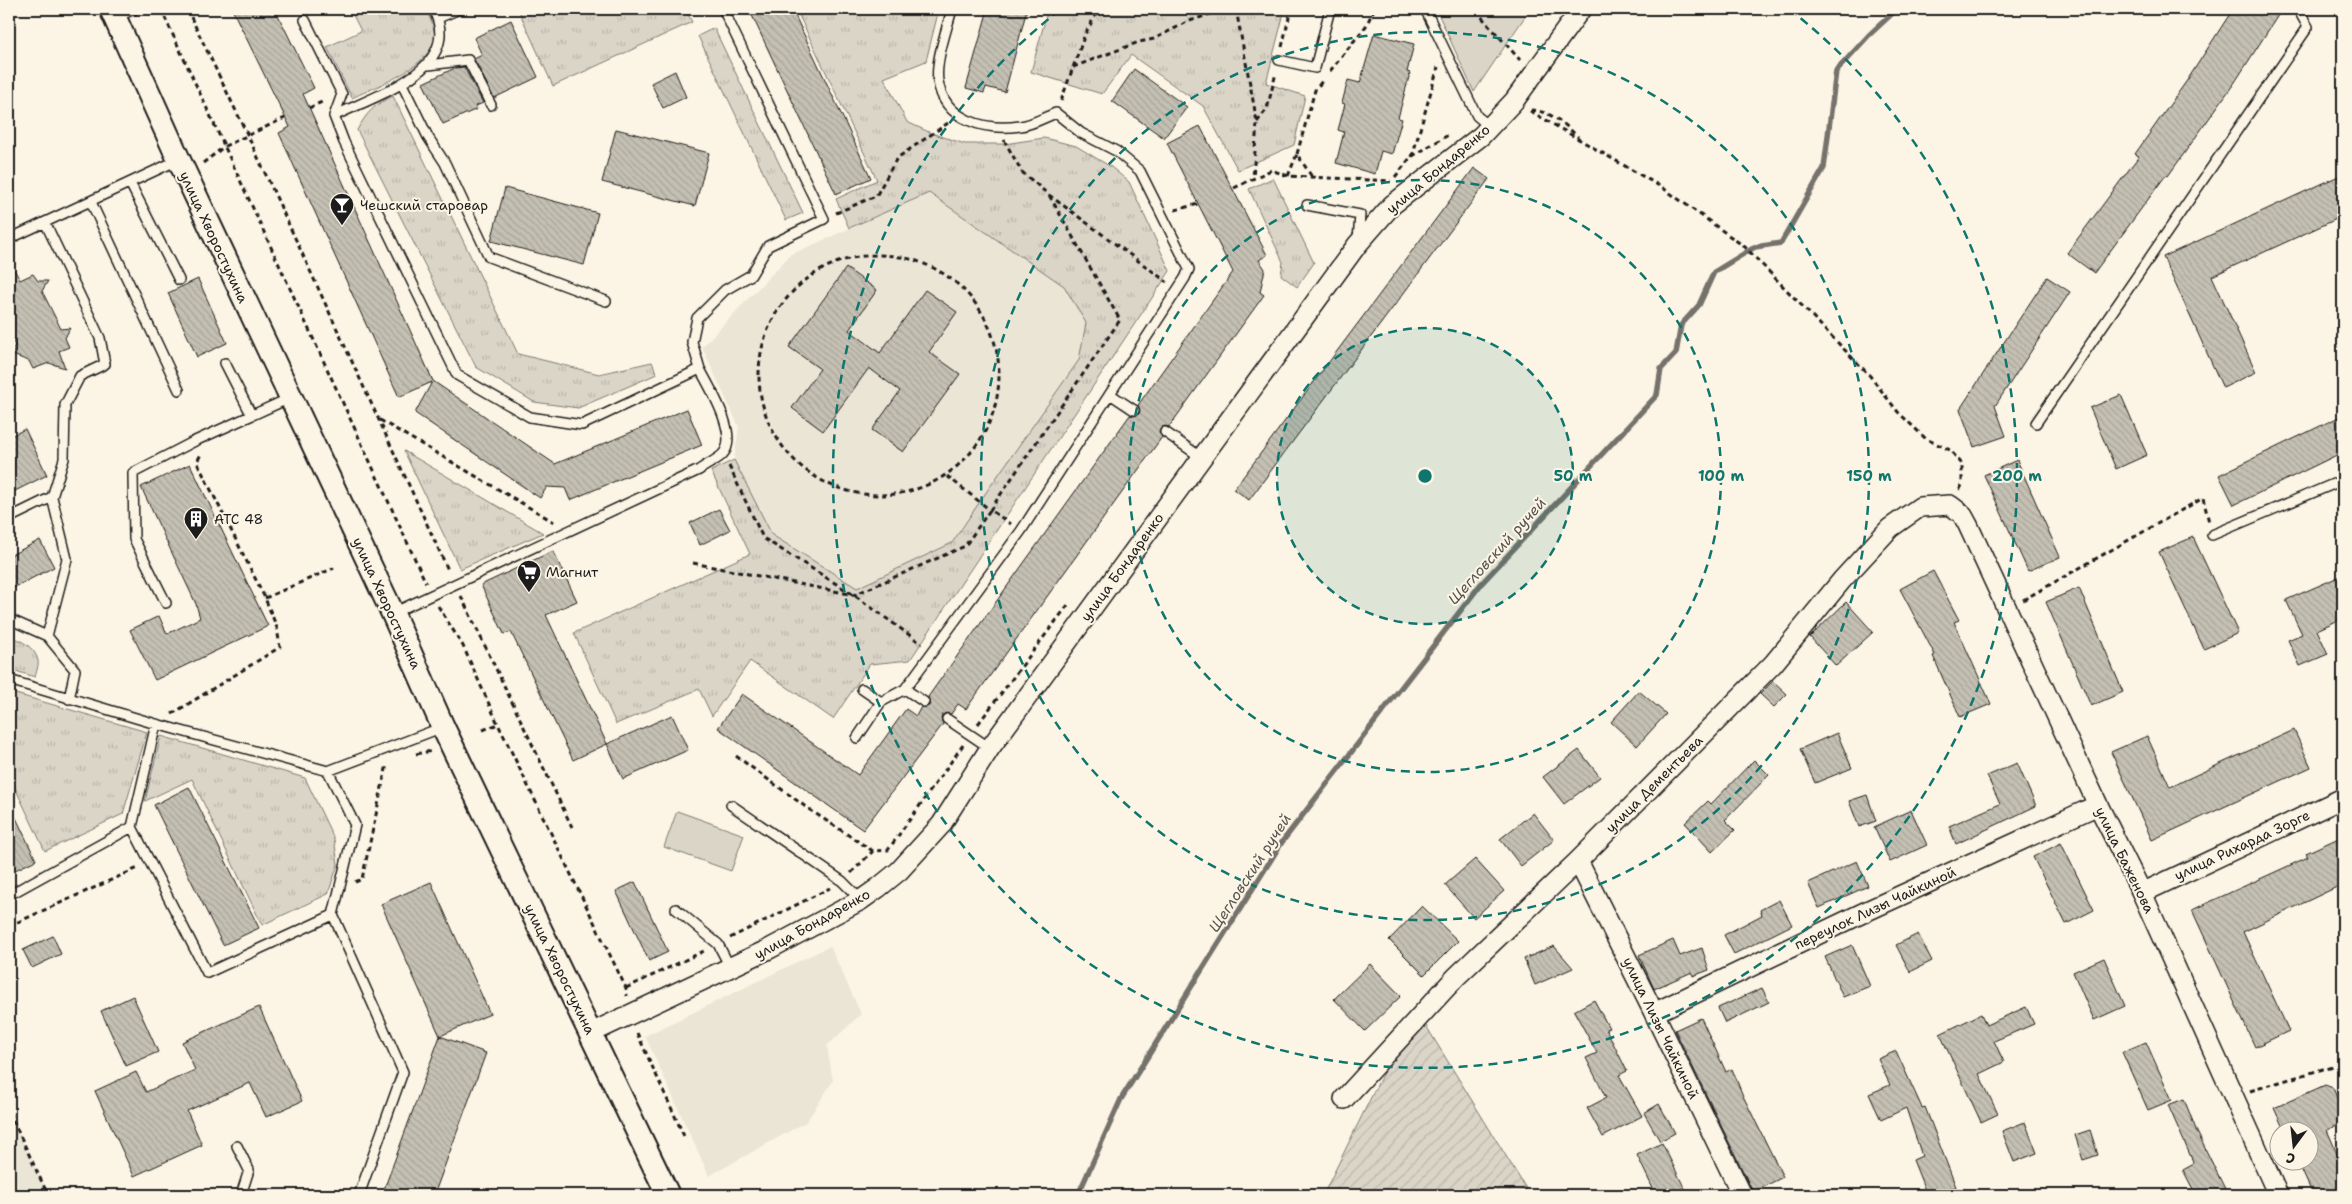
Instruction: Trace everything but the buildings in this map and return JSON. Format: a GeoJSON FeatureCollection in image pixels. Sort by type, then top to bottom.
{"type":"FeatureCollection","features":[{"type":"Feature","properties":{"kind":"street","name":"улица Бондаренко"},"geometry":{"type":"LineString","coordinates":[[591,1033],[769,949],[861,900],[899,871],[941,825],[990,748],[1357,245],[1392,205],[1481,136],[1483,121],[1514,101],[1580,9]]}},
{"type":"Feature","properties":{"kind":"street","name":"улица Хворостухина"},"geometry":{"type":"LineString","coordinates":[[120,12],[179,160],[393,614],[443,726],[668,1195]]}},
{"type":"Feature","properties":{"kind":"street","name":"улица Баженова"},"geometry":{"type":"LineString","coordinates":[[1950,505],[1962,514],[1968,525],[2098,805],[2142,893],[2278,1195]]}},
{"type":"Feature","properties":{"kind":"street","name":"улица Дементьева"},"geometry":{"type":"LineString","coordinates":[[1344,1099],[1456,976],[1578,861],[1772,664],[1842,580],[1890,528],[1920,507],[1950,505]]}},
{"type":"Feature","properties":{"kind":"street","name":"улица Рихарда Зорге"},"geometry":{"type":"LineString","coordinates":[[2142,893],[2343,798]]}},
{"type":"Feature","properties":{"kind":"street","name":"переулок Лизы Чайкиной"},"geometry":{"type":"LineString","coordinates":[[1654,1012],[1869,910],[2098,805]]}},
{"type":"Feature","properties":{"kind":"street","name":"улица Лизы Чайкиной"},"geometry":{"type":"LineString","coordinates":[[1578,861],[1654,1012],[1742,1195]]}},
{"type":"Feature","properties":{"kind":"lane"},"geometry":{"type":"LineString","coordinates":[[429,65],[439,42],[441,30],[433,9]]}},
{"type":"Feature","properties":{"kind":"lane"},"geometry":{"type":"LineString","coordinates":[[438,18],[458,9]]}},
{"type":"Feature","properties":{"kind":"lane"},"geometry":{"type":"LineString","coordinates":[[393,614],[699,470],[723,454],[728,440],[728,427],[700,369],[692,342],[697,318],[725,290],[751,275],[768,246],[824,218],[723,9]]}},
{"type":"Feature","properties":{"kind":"lane"},"geometry":{"type":"LineString","coordinates":[[857,738],[881,702],[905,688],[1021,531],[1178,290],[1189,269],[1140,171],[1116,151],[1081,132],[1056,113],[1021,126],[997,127],[983,127],[959,116],[942,95],[938,79],[952,9]]}},
{"type":"Feature","properties":{"kind":"lane"},"geometry":{"type":"LineString","coordinates":[[1279,60],[1315,68],[1330,9]]}},
{"type":"Feature","properties":{"kind":"lane"},"geometry":{"type":"LineString","coordinates":[[1425,9],[1443,49],[1483,121]]}},
{"type":"Feature","properties":{"kind":"lane"},"geometry":{"type":"LineString","coordinates":[[2036,423],[2308,27],[2298,9]]}},
{"type":"Feature","properties":{"kind":"lane"},"geometry":{"type":"LineString","coordinates":[[306,20],[342,94],[334,116],[344,142],[457,375],[530,417],[582,425],[700,369]]}},
{"type":"Feature","properties":{"kind":"lane"},"geometry":{"type":"LineString","coordinates":[[334,116],[402,84],[429,65],[468,60],[491,105]]}},
{"type":"Feature","properties":{"kind":"lane"},"geometry":{"type":"LineString","coordinates":[[402,84],[428,137],[445,163],[489,256],[606,301]]}},
{"type":"Feature","properties":{"kind":"lane"},"geometry":{"type":"LineString","coordinates":[[9,239],[179,160]]}},
{"type":"Feature","properties":{"kind":"lane"},"geometry":{"type":"LineString","coordinates":[[130,183],[179,280]]}},
{"type":"Feature","properties":{"kind":"lane"},"geometry":{"type":"LineString","coordinates":[[91,202],[179,390]]}},
{"type":"Feature","properties":{"kind":"lane"},"geometry":{"type":"LineString","coordinates":[[1307,205],[1360,215],[1357,245]]}},
{"type":"Feature","properties":{"kind":"lane"},"geometry":{"type":"LineString","coordinates":[[45,222],[100,338],[105,364],[80,376],[65,405],[64,459],[52,497],[67,559],[47,636]]}},
{"type":"Feature","properties":{"kind":"lane"},"geometry":{"type":"LineString","coordinates":[[225,363],[251,414]]}},
{"type":"Feature","properties":{"kind":"lane"},"geometry":{"type":"LineString","coordinates":[[1110,394],[1134,410]]}},
{"type":"Feature","properties":{"kind":"lane"},"geometry":{"type":"LineString","coordinates":[[166,603],[134,539],[133,473],[251,414],[290,398]]}},
{"type":"Feature","properties":{"kind":"lane"},"geometry":{"type":"LineString","coordinates":[[1165,432],[1202,458]]}},
{"type":"Feature","properties":{"kind":"lane"},"geometry":{"type":"LineString","coordinates":[[2212,535],[2343,480]]}},
{"type":"Feature","properties":{"kind":"lane"},"geometry":{"type":"LineString","coordinates":[[9,518],[52,497]]}},
{"type":"Feature","properties":{"kind":"lane"},"geometry":{"type":"LineString","coordinates":[[9,619],[47,636],[75,670],[69,699]]}},
{"type":"Feature","properties":{"kind":"lane"},"geometry":{"type":"LineString","coordinates":[[9,680],[156,724],[328,771],[443,726]]}},
{"type":"Feature","properties":{"kind":"lane"},"geometry":{"type":"LineString","coordinates":[[862,688],[881,702]]}},
{"type":"Feature","properties":{"kind":"lane"},"geometry":{"type":"LineString","coordinates":[[905,688],[924,702]]}},
{"type":"Feature","properties":{"kind":"lane"},"geometry":{"type":"LineString","coordinates":[[947,719],[990,748]]}},
{"type":"Feature","properties":{"kind":"lane"},"geometry":{"type":"LineString","coordinates":[[156,724],[132,826],[207,973],[333,915]]}},
{"type":"Feature","properties":{"kind":"lane"},"geometry":{"type":"LineString","coordinates":[[328,771],[355,826],[333,915],[402,1072],[359,1195]]}},
{"type":"Feature","properties":{"kind":"lane"},"geometry":{"type":"LineString","coordinates":[[731,805],[842,881],[861,900]]}},
{"type":"Feature","properties":{"kind":"lane"},"geometry":{"type":"LineString","coordinates":[[9,895],[132,826]]}},
{"type":"Feature","properties":{"kind":"lane"},"geometry":{"type":"LineString","coordinates":[[676,909],[718,944],[730,967]]}},
{"type":"Feature","properties":{"kind":"lane"},"geometry":{"type":"LineString","coordinates":[[237,1146],[249,1170],[241,1195]]}},
{"type":"Feature","properties":{"kind":"path"},"geometry":{"type":"LineString","coordinates":[[161,9],[403,536],[432,595],[463,646],[498,724],[626,988],[629,1016],[684,1136]]}},
{"type":"Feature","properties":{"kind":"path"},"geometry":{"type":"LineString","coordinates":[[187,9],[248,136],[455,584],[572,827]]}},
{"type":"Feature","properties":{"kind":"path"},"geometry":{"type":"LineString","coordinates":[[1056,113],[1085,34],[1098,9]]}},
{"type":"Feature","properties":{"kind":"path"},"geometry":{"type":"LineString","coordinates":[[1073,68],[1139,42],[1154,39],[1187,22],[1224,9]]}},
{"type":"Feature","properties":{"kind":"path"},"geometry":{"type":"LineString","coordinates":[[1236,9],[1256,122],[1253,179]]}},
{"type":"Feature","properties":{"kind":"path"},"geometry":{"type":"LineString","coordinates":[[1288,176],[1297,154],[1315,90],[1366,26],[1374,9]]}},
{"type":"Feature","properties":{"kind":"path"},"geometry":{"type":"LineString","coordinates":[[1479,9],[1479,14],[1524,64]]}},
{"type":"Feature","properties":{"kind":"path"},"geometry":{"type":"LineString","coordinates":[[1411,158],[1443,49]]}},
{"type":"Feature","properties":{"kind":"path"},"geometry":{"type":"LineString","coordinates":[[1581,140],[1565,124],[1540,111],[1528,110],[1663,188],[1745,247],[1870,376],[1898,412],[1926,439],[1950,450],[1962,464],[1962,485],[1950,505]]}},
{"type":"Feature","properties":{"kind":"path"},"geometry":{"type":"LineString","coordinates":[[824,218],[876,196],[897,158],[959,116]]}},
{"type":"Feature","properties":{"kind":"path"},"geometry":{"type":"LineString","coordinates":[[203,163],[225,146],[285,118]]}},
{"type":"Feature","properties":{"kind":"path"},"geometry":{"type":"LineString","coordinates":[[1385,188],[1411,158],[1483,121]]}},
{"type":"Feature","properties":{"kind":"path"},"geometry":{"type":"LineString","coordinates":[[997,127],[1022,172],[1049,195],[1178,290]]}},
{"type":"Feature","properties":{"kind":"path"},"geometry":{"type":"LineString","coordinates":[[1297,154],[1312,177]]}},
{"type":"Feature","properties":{"kind":"path"},"geometry":{"type":"LineString","coordinates":[[1234,188],[1272,170],[1288,176],[1391,181]]}},
{"type":"Feature","properties":{"kind":"path"},"geometry":{"type":"LineString","coordinates":[[693,563],[854,595],[965,546],[1120,320],[1049,195]]}},
{"type":"Feature","properties":{"kind":"path"},"geometry":{"type":"LineString","coordinates":[[1161,213],[1198,204]]}},
{"type":"Feature","properties":{"kind":"path"},"geometry":{"type":"LineString","coordinates":[[897,255],[937,268],[969,294],[992,329],[1000,369],[996,410],[977,447],[947,476],[916,490],[882,496],[848,492],[816,478],[790,456],[771,428],[760,395],[759,361],[768,328],[786,298],[817,271],[856,256],[897,255]]}},
{"type":"Feature","properties":{"kind":"path"},"geometry":{"type":"LineString","coordinates":[[380,420],[568,530]]}},
{"type":"Feature","properties":{"kind":"path"},"geometry":{"type":"LineString","coordinates":[[156,724],[280,647],[277,628],[265,598],[197,462],[212,434]]}},
{"type":"Feature","properties":{"kind":"path"},"geometry":{"type":"LineString","coordinates":[[723,454],[763,538],[854,595],[933,652]]}},
{"type":"Feature","properties":{"kind":"path"},"geometry":{"type":"LineString","coordinates":[[947,476],[990,510],[1021,531]]}},
{"type":"Feature","properties":{"kind":"path"},"geometry":{"type":"LineString","coordinates":[[2006,607],[2016,604],[2203,498],[2212,535]]}},
{"type":"Feature","properties":{"kind":"path"},"geometry":{"type":"LineString","coordinates":[[265,598],[334,568]]}},
{"type":"Feature","properties":{"kind":"path"},"geometry":{"type":"LineString","coordinates":[[736,756],[810,810],[873,851],[888,850],[970,735],[1073,599]]}},
{"type":"Feature","properties":{"kind":"path"},"geometry":{"type":"LineString","coordinates":[[483,730],[498,724]]}},
{"type":"Feature","properties":{"kind":"path"},"geometry":{"type":"LineString","coordinates":[[408,754],[432,751]]}},
{"type":"Feature","properties":{"kind":"path"},"geometry":{"type":"LineString","coordinates":[[338,889],[362,879],[387,762],[394,760]]}},
{"type":"Feature","properties":{"kind":"path"},"geometry":{"type":"LineString","coordinates":[[626,988],[842,881],[873,851]]}},
{"type":"Feature","properties":{"kind":"path"},"geometry":{"type":"LineString","coordinates":[[9,926],[150,862]]}},
{"type":"Feature","properties":{"kind":"path"},"geometry":{"type":"LineString","coordinates":[[2233,1096],[2343,1064]]}},
{"type":"Feature","properties":{"kind":"path"},"geometry":{"type":"LineString","coordinates":[[9,1112],[48,1195]]}},
{"type":"Feature","properties":{"kind":"shaded area"},"geometry":{"type":"Polygon","coordinates":[[[929,193],[1064,286],[1087,323],[1079,360],[952,543],[857,589],[772,535],[734,460],[739,427],[702,347],[790,255],[929,193]]]}},
{"type":"Feature","properties":{"kind":"shaded area"},"geometry":{"type":"Polygon","coordinates":[[[830,946],[861,1014],[827,1046],[833,1081],[806,1122],[709,1176],[645,1036],[830,946]]]}},
{"type":"Feature","properties":{"kind":"shaded area"},"geometry":{"type":"Polygon","coordinates":[[[9,1112],[49,1195],[9,1195],[9,1112]]]}},
{"type":"Feature","properties":{"kind":"green space"},"geometry":{"type":"Polygon","coordinates":[[[350,9],[390,9],[391,12],[399,9],[425,9],[434,30],[433,42],[427,54],[404,73],[352,98],[327,47],[361,31],[350,9]]]}},
{"type":"Feature","properties":{"kind":"green space"},"geometry":{"type":"Polygon","coordinates":[[[518,9],[685,9],[692,22],[553,86],[518,9]]]}},
{"type":"Feature","properties":{"kind":"green space"},"geometry":{"type":"Polygon","coordinates":[[[796,9],[939,9],[926,61],[884,78],[907,122],[931,133],[965,144],[1004,144],[1044,138],[1076,146],[1111,167],[1129,182],[1170,271],[910,660],[870,664],[833,719],[750,661],[712,716],[699,689],[616,724],[574,633],[750,554],[711,471],[734,460],[772,535],[857,588],[952,543],[1079,360],[1086,323],[1064,286],[929,193],[849,228],[836,199],[877,180],[796,9]]]}},
{"type":"Feature","properties":{"kind":"green space"},"geometry":{"type":"Polygon","coordinates":[[[1048,9],[1285,9],[1266,83],[1305,96],[1294,145],[1238,170],[1203,106],[1131,55],[1102,94],[1031,72],[1048,9]]]}},
{"type":"Feature","properties":{"kind":"green space"},"geometry":{"type":"Polygon","coordinates":[[[1436,9],[1530,9],[1474,92],[1436,9]]]}},
{"type":"Feature","properties":{"kind":"green space"},"geometry":{"type":"Polygon","coordinates":[[[714,28],[803,213],[786,220],[698,36],[714,28]]]}},
{"type":"Feature","properties":{"kind":"green space"},"geometry":{"type":"Polygon","coordinates":[[[393,96],[518,354],[599,374],[652,362],[657,374],[578,408],[534,402],[476,367],[357,130],[372,109],[393,96]]]}},
{"type":"Feature","properties":{"kind":"green space"},"geometry":{"type":"Polygon","coordinates":[[[1273,178],[1314,263],[1297,287],[1281,275],[1283,262],[1249,189],[1273,178]]]}},
{"type":"Feature","properties":{"kind":"green space"},"geometry":{"type":"Polygon","coordinates":[[[404,451],[543,533],[460,569],[404,451]]]}},
{"type":"Feature","properties":{"kind":"green space"},"geometry":{"type":"Polygon","coordinates":[[[9,636],[18,639],[31,648],[37,656],[38,667],[35,677],[9,669],[9,636]]]}},
{"type":"Feature","properties":{"kind":"green space"},"geometry":{"type":"Polygon","coordinates":[[[9,692],[147,732],[123,814],[45,851],[9,775],[9,692]]]}},
{"type":"Feature","properties":{"kind":"green space"},"geometry":{"type":"Polygon","coordinates":[[[161,736],[305,778],[334,839],[338,864],[328,894],[262,925],[192,779],[145,801],[161,736]]]}},
{"type":"Feature","properties":{"kind":"green space"},"geometry":{"type":"Polygon","coordinates":[[[677,811],[744,835],[731,871],[664,847],[677,811]]]}},
{"type":"Feature","properties":{"kind":"green space"},"geometry":{"type":"Polygon","coordinates":[[[1415,1008],[1530,1195],[1323,1195],[1415,1008]]]}},
{"type":"Feature","properties":{"kind":"waterway","name":"Щегловский ручей"},"geometry":{"type":"LineString","coordinates":[[1078,1195],[1121,1099],[1282,842],[1481,584],[1657,395],[1661,369],[1676,353],[1681,325],[1699,305],[1714,272],[1755,247],[1781,243],[1824,168],[1836,71],[1869,35],[1897,9]]}},
{"type":"Feature","properties":{"kind":"place","name":"Чешский старовар"},"geometry":{"type":"Point","coordinates":[342,226]}},
{"type":"Feature","properties":{"kind":"place","name":"АТС 48"},"geometry":{"type":"Point","coordinates":[196,540]}},
{"type":"Feature","properties":{"kind":"place","name":"Магнит"},"geometry":{"type":"Point","coordinates":[529,593]}}]}
